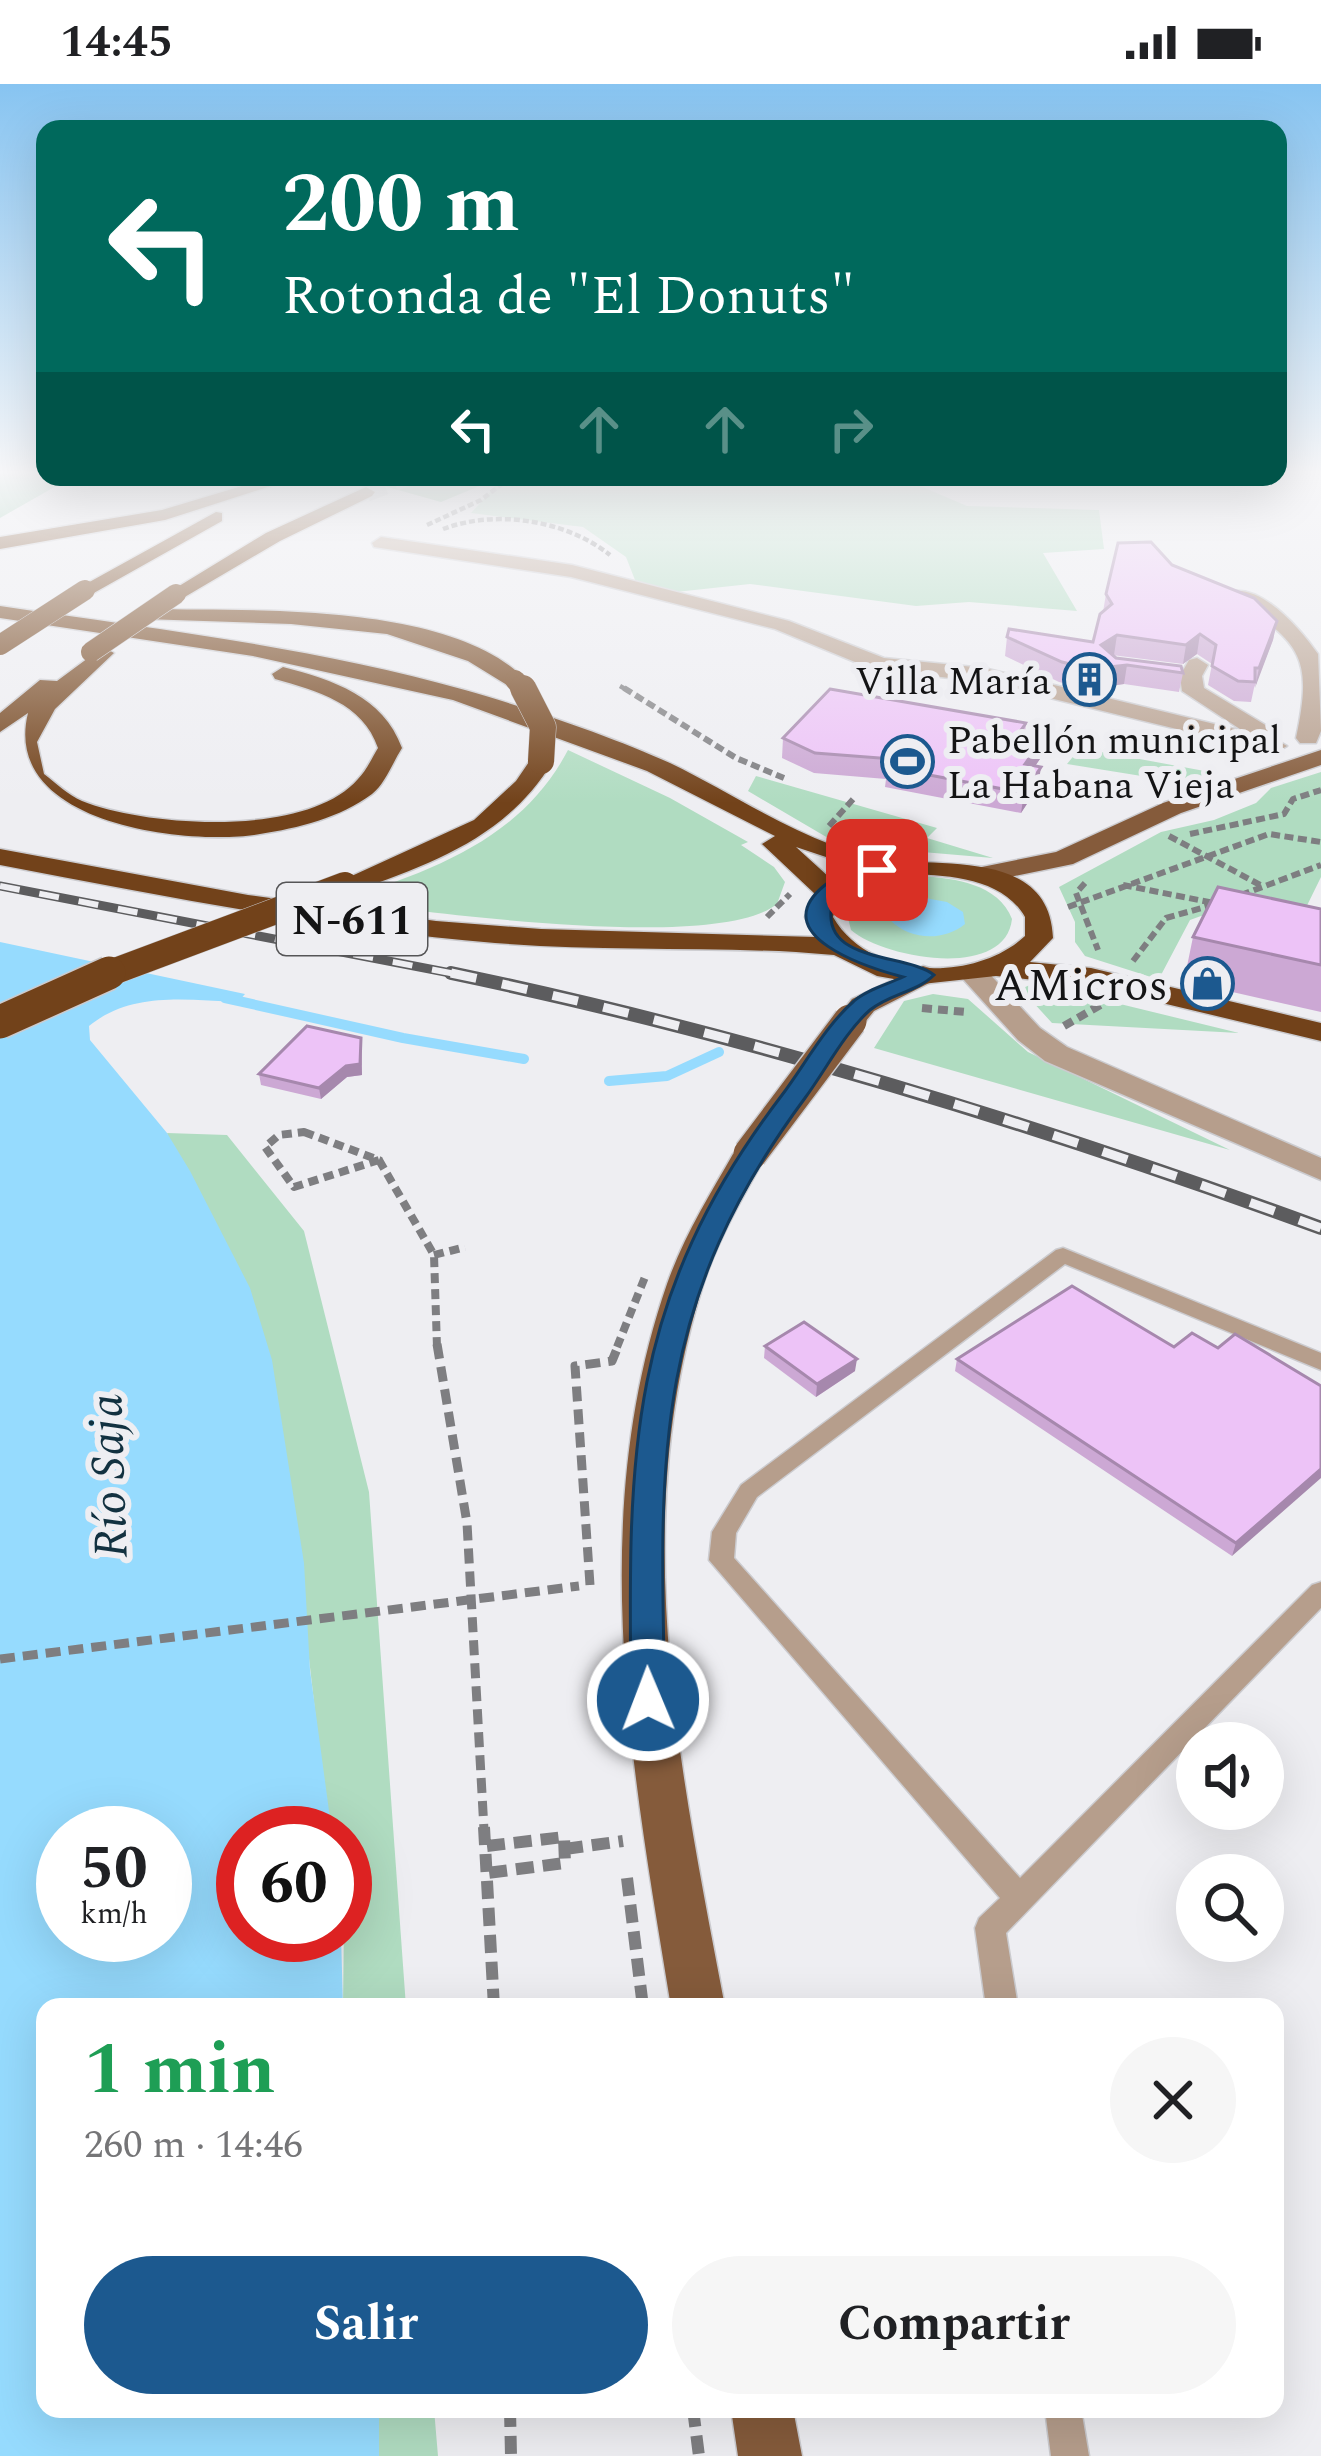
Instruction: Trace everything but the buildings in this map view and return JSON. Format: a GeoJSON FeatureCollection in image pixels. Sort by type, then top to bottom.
{"type":"FeatureCollection","features":[{"type":"Feature","properties":{"kind":"highway"},"geometry":{"type":"LineString","coordinates":[[0,645],[100,582]]}},
{"type":"Feature","properties":{"kind":"highway"},"geometry":{"type":"LineString","coordinates":[[0,724],[196,582]]}},
{"type":"Feature","properties":{"kind":"highway"},"geometry":{"type":"LineString","coordinates":[[0,613],[280,674],[350,699],[379,721],[387,736],[387,761],[368,786],[350,797],[265,826],[184,832],[91,814],[47,792],[23,759],[25,742],[41,713],[97,653]]}},
{"type":"Feature","properties":{"kind":"highway"},"geometry":{"type":"LineString","coordinates":[[0,613],[356,626],[444,646],[514,680],[543,718],[545,744],[541,761],[520,793],[483,823],[420,855],[121,968],[0,1022]]}},
{"type":"Feature","properties":{"kind":"highway"},"geometry":{"type":"LineString","coordinates":[[0,613],[253,650],[459,695],[656,766],[822,850],[890,868]]}},
{"type":"Feature","properties":{"kind":"highway"},"geometry":{"type":"LineString","coordinates":[[133,641],[334,672],[522,726],[656,781],[796,857],[824,900],[820,923],[844,951]]}},
{"type":"Feature","properties":{"kind":"highway","name":"N-611"},"geometry":{"type":"LineString","coordinates":[[0,857],[419,928],[563,940],[707,939],[844,951],[878,966],[923,975],[986,970],[1100,986],[1321,1032]]}},
{"type":"Feature","properties":{"kind":"highway","name":"N-611"},"geometry":{"type":"LineString","coordinates":[[707,939],[765,929],[824,900],[853,877],[890,868],[936,867],[981,875],[1028,900]]}},
{"type":"Feature","properties":{"kind":"highway"},"geometry":{"type":"LineString","coordinates":[[986,970],[1028,952],[1039,938],[1039,915],[1028,900]]}},
{"type":"Feature","properties":{"kind":"highway","name":"N-611"},"geometry":{"type":"LineString","coordinates":[[1039,938],[1100,986]]}},
{"type":"Feature","properties":{"kind":"main road"},"geometry":{"type":"LineString","coordinates":[[1028,900],[1037,882],[1064,859],[1298,748]]}},
{"type":"Feature","properties":{"kind":"main road"},"geometry":{"type":"LineString","coordinates":[[981,875],[1064,859]]}},
{"type":"Feature","properties":{"kind":"main road"},"geometry":{"type":"LineString","coordinates":[[844,951],[856,1013]]}},
{"type":"Feature","properties":{"kind":"main road"},"geometry":{"type":"LineString","coordinates":[[697,1998],[648,1700],[645,1532],[653,1415],[667,1347],[695,1261],[750,1154],[856,1013],[923,975]]}},
{"type":"Feature","properties":{"kind":"main road"},"geometry":{"type":"LineString","coordinates":[[764,2418],[770,2456]]}},
{"type":"Feature","properties":{"kind":"street"},"geometry":{"type":"LineString","coordinates":[[617,582],[782,625],[880,664],[984,676],[1298,748]]}},
{"type":"Feature","properties":{"kind":"street"},"geometry":{"type":"LineString","coordinates":[[1222,588],[1251,602],[1284,628],[1313,667],[1317,682],[1298,748]]}},
{"type":"Feature","properties":{"kind":"street"},"geometry":{"type":"LineString","coordinates":[[1187,672],[1193,691],[1298,748]]}},
{"type":"Feature","properties":{"kind":"street"},"geometry":{"type":"LineString","coordinates":[[986,970],[1029,1034],[1056,1054],[1321,1170]]}},
{"type":"Feature","properties":{"kind":"lane"},"geometry":{"type":"LineString","coordinates":[[1021,1900],[721,1560],[730,1518],[749,1491],[1063,1255],[1321,1362]]}},
{"type":"Feature","properties":{"kind":"lane"},"geometry":{"type":"LineString","coordinates":[[1001,1998],[990,1928],[1321,1592]]}},
{"type":"Feature","properties":{"kind":"lane"},"geometry":{"type":"LineString","coordinates":[[1064,2418],[1070,2456]]}},
{"type":"Feature","properties":{"kind":"path"},"geometry":{"type":"LineString","coordinates":[[620,686],[736,758],[784,778]]}},
{"type":"Feature","properties":{"kind":"path"},"geometry":{"type":"LineString","coordinates":[[820,837],[855,797]]}},
{"type":"Feature","properties":{"kind":"path"},"geometry":{"type":"LineString","coordinates":[[1147,818],[1163,824],[1161,832],[1263,887]]}},
{"type":"Feature","properties":{"kind":"path"},"geometry":{"type":"LineString","coordinates":[[1068,907],[1269,834],[1321,842]]}},
{"type":"Feature","properties":{"kind":"path"},"geometry":{"type":"LineString","coordinates":[[1126,970],[1166,918],[1321,865]]}},
{"type":"Feature","properties":{"kind":"path"},"geometry":{"type":"LineString","coordinates":[[757,921],[786,902],[790,881]]}},
{"type":"Feature","properties":{"kind":"path"},"geometry":{"type":"LineString","coordinates":[[1121,885],[1218,904]]}},
{"type":"Feature","properties":{"kind":"path"},"geometry":{"type":"LineString","coordinates":[[1055,1028],[1095,1012],[1100,986]]}},
{"type":"Feature","properties":{"kind":"path"},"geometry":{"type":"LineString","coordinates":[[379,1160],[294,1186],[266,1148],[278,1135],[304,1132],[379,1160],[434,1255],[438,1363],[466,1523],[494,1998]]}},
{"type":"Feature","properties":{"kind":"path"},"geometry":{"type":"LineString","coordinates":[[434,1255],[465,1247]]}},
{"type":"Feature","properties":{"kind":"path"},"geometry":{"type":"LineString","coordinates":[[585,1585],[575,1366],[612,1361],[633,1311]]}},
{"type":"Feature","properties":{"kind":"path"},"geometry":{"type":"LineString","coordinates":[[0,1659],[605,1582]]}},
{"type":"Feature","properties":{"kind":"path"},"geometry":{"type":"LineString","coordinates":[[487,1846],[564,1837],[566,1849],[566,1863],[487,1874]]}},
{"type":"Feature","properties":{"kind":"path"},"geometry":{"type":"LineString","coordinates":[[566,1849],[622,1841]]}},
{"type":"Feature","properties":{"kind":"path"},"geometry":{"type":"LineString","coordinates":[[511,2418],[511,2456]]}},
{"type":"Feature","properties":{"kind":"path"},"geometry":{"type":"LineString","coordinates":[[694,2418],[699,2456]]}},
{"type":"Feature","properties":{"kind":"green space"},"geometry":{"type":"Polygon","coordinates":[[[641,582],[1060,582],[1077,611],[969,602],[916,606],[750,584],[676,592],[641,582]]]}},
{"type":"Feature","properties":{"kind":"green space"},"geometry":{"type":"Polygon","coordinates":[[[1080,748],[1210,772],[1185,783],[1067,764],[1080,748]]]}},
{"type":"Feature","properties":{"kind":"green space"},"geometry":{"type":"Polygon","coordinates":[[[568,750],[670,798],[748,842],[741,845],[774,867],[785,882],[777,904],[744,918],[695,926],[634,927],[498,919],[339,901],[439,864],[499,829],[548,781],[568,750]]]}},
{"type":"Feature","properties":{"kind":"green space"},"geometry":{"type":"Polygon","coordinates":[[[1321,772],[1321,877],[1294,932],[1201,916],[1190,920],[1161,975],[1154,978],[1085,956],[1075,942],[1075,922],[1059,887],[1161,832],[1214,820],[1256,803],[1271,788],[1321,772]]]}},
{"type":"Feature","properties":{"kind":"green space"},"geometry":{"type":"Polygon","coordinates":[[[756,776],[937,828],[927,838],[993,858],[840,845],[748,791],[756,776]]]}},
{"type":"Feature","properties":{"kind":"green space"},"geometry":{"type":"Polygon","coordinates":[[[921,876],[961,881],[997,898],[1012,919],[1004,938],[988,951],[941,958],[889,949],[851,930],[845,906],[860,890],[889,879],[921,876]]]}},
{"type":"Feature","properties":{"kind":"green space"},"geometry":{"type":"Polygon","coordinates":[[[1034,983],[1239,1033],[1052,1023],[1021,989],[1034,983]]]}},
{"type":"Feature","properties":{"kind":"green space"},"geometry":{"type":"Polygon","coordinates":[[[933,994],[968,999],[1028,1052],[1230,1150],[874,1048],[904,1001],[933,994]]]}},
{"type":"Feature","properties":{"kind":"green space"},"geometry":{"type":"Polygon","coordinates":[[[167,1133],[227,1135],[304,1231],[369,1492],[405,1998],[343,1998],[344,1962],[372,1962],[372,1806],[326,1806],[285,1449],[167,1133]]]}},
{"type":"Feature","properties":{"kind":"green space"},"geometry":{"type":"Polygon","coordinates":[[[325,2418],[435,2418],[438,2456],[323,2456],[325,2418]]]}},
{"type":"Feature","properties":{"kind":"water"},"geometry":{"type":"Polygon","coordinates":[[[925,898],[947,902],[963,912],[965,924],[947,934],[927,936],[907,932],[890,920],[896,904],[925,898]]]}},
{"type":"Feature","properties":{"kind":"water","name":"Río Saja"},"geometry":{"type":"Polygon","coordinates":[[[0,942],[245,994],[238,1002],[179,999],[123,1007],[89,1026],[90,1040],[167,1133],[250,1288],[272,1360],[304,1563],[310,1670],[328,1806],[216,1806],[216,1962],[342,1962],[343,1998],[36,1998],[36,2418],[379,2418],[379,2456],[0,2456],[0,942]]]}},
{"type":"Feature","properties":{"kind":"waterway"},"geometry":{"type":"LineString","coordinates":[[225,998],[403,1038],[524,1059]]}},
{"type":"Feature","properties":{"kind":"waterway"},"geometry":{"type":"LineString","coordinates":[[609,1081],[667,1076],[719,1052]]}},
{"type":"Feature","properties":{"kind":"railway"},"geometry":{"type":"LineString","coordinates":[[0,886],[455,974]]}},
{"type":"Feature","properties":{"kind":"railway"},"geometry":{"type":"LineString","coordinates":[[451,973],[455,974]]}},
{"type":"Feature","properties":{"kind":"railway"},"geometry":{"type":"LineString","coordinates":[[455,974],[466,976]]}},
{"type":"Feature","properties":{"kind":"railway"},"geometry":{"type":"LineString","coordinates":[[455,974],[672,1024],[891,1085],[1107,1153],[1321,1228]]}},
{"type":"Feature","properties":{"kind":"place","name":"Villa María"},"geometry":{"type":"Point","coordinates":[1090,680]}},
{"type":"Feature","properties":{"kind":"place","name":"Pabellón municipal La Habana Vieja"},"geometry":{"type":"Point","coordinates":[908,761]}},
{"type":"Feature","properties":{"kind":"place","name":"AMicros"},"geometry":{"type":"Point","coordinates":[1207,984]}},
{"type":"Feature","properties":{"kind":"route"},"geometry":{"type":"LineString","coordinates":[[648,1700],[645,1532],[653,1415],[667,1347],[686,1283],[714,1218],[750,1154],[863,1005],[923,975],[859,959],[832,941],[820,923],[824,897],[853,877],[877,870]]}}]}
